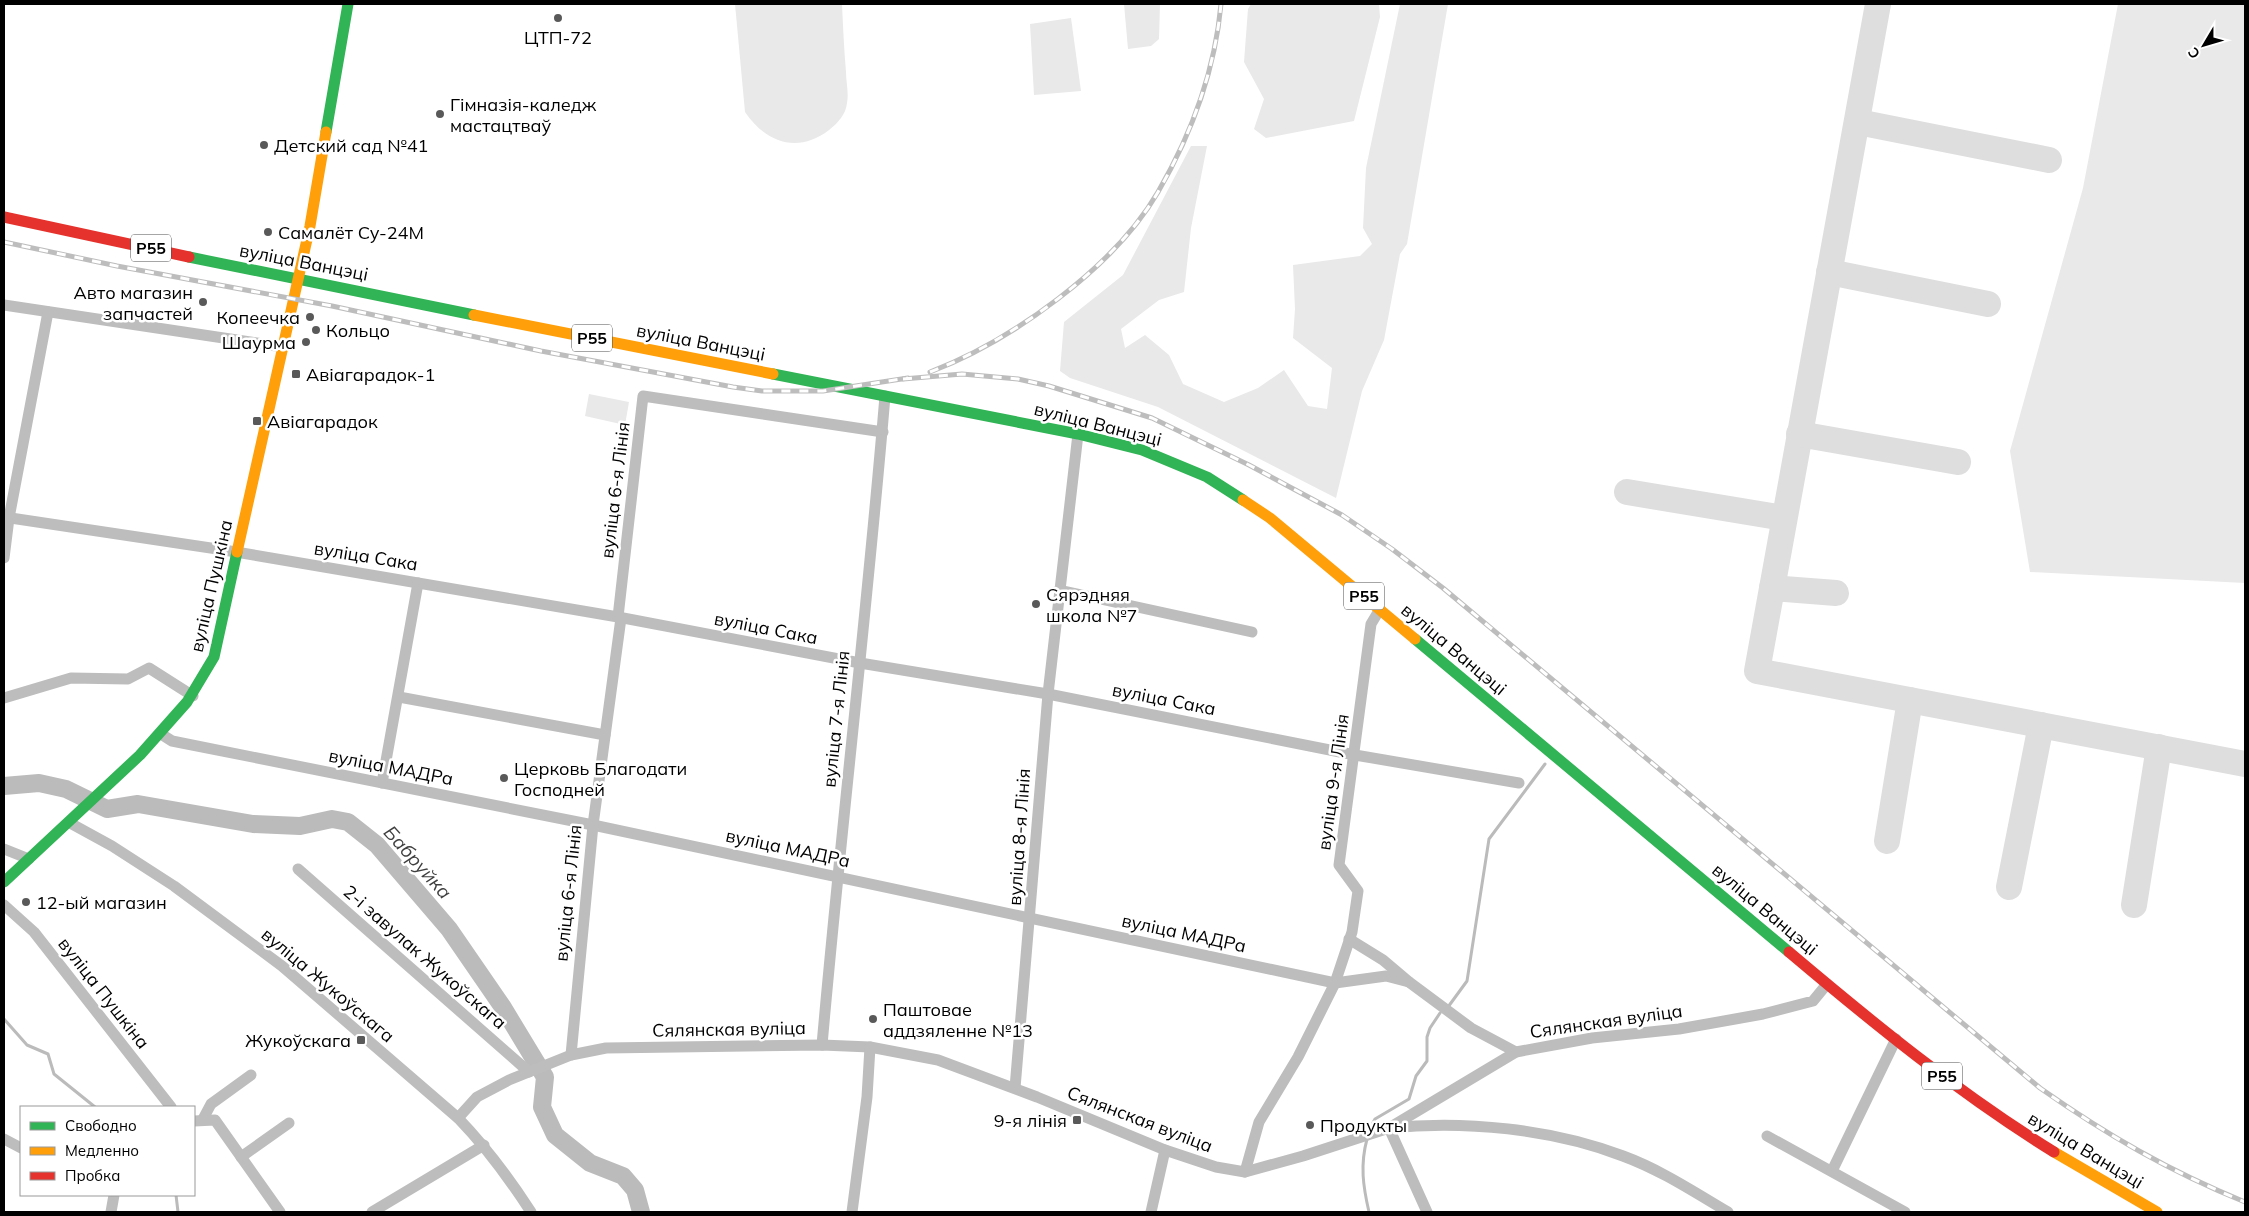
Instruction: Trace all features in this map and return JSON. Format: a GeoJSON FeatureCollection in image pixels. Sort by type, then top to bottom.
{"type":"FeatureCollection","features":[{"type":"Feature","properties":{"kind":"main road","name":"вуліца Пушкіна"},"geometry":{"type":"LineString","coordinates":[[4,882],[70,823],[161,734],[193,696],[205,678],[214,657],[310,226],[347,5]]}},
{"type":"Feature","properties":{"kind":"main road","name":"вуліца Ванцэці"},"geometry":{"type":"LineString","coordinates":[[4,217],[298,280],[1078,434],[1142,450],[1208,477],[1270,518],[1896,1040],[1988,1110],[2063,1160],[2157,1212]]}},
{"type":"Feature","properties":{"kind":"street"},"geometry":{"type":"LineString","coordinates":[[4,305],[284,346]]}},
{"type":"Feature","properties":{"kind":"street"},"geometry":{"type":"LineString","coordinates":[[4,558],[6,518],[48,312]]}},
{"type":"Feature","properties":{"kind":"street","name":"вуліца 6-я Лінія"},"geometry":{"type":"LineString","coordinates":[[571,1055],[580,941],[620,618],[643,396],[883,432]]}},
{"type":"Feature","properties":{"kind":"street","name":"вуліца 7-я Лінія"},"geometry":{"type":"LineString","coordinates":[[822,1045],[885,396]]}},
{"type":"Feature","properties":{"kind":"street","name":"вуліца 8-я Лінія"},"geometry":{"type":"LineString","coordinates":[[1015,1088],[1048,694],[1078,434]]}},
{"type":"Feature","properties":{"kind":"street","name":"вуліца Сака"},"geometry":{"type":"LineString","coordinates":[[6,518],[237,553],[620,618],[860,663],[1048,694],[1355,755],[1519,783]]}},
{"type":"Feature","properties":{"kind":"street"},"geometry":{"type":"LineString","coordinates":[[382,783],[418,583]]}},
{"type":"Feature","properties":{"kind":"street"},"geometry":{"type":"LineString","coordinates":[[1059,590],[1252,632]]}},
{"type":"Feature","properties":{"kind":"street","name":"вуліца 9-я Лінія"},"geometry":{"type":"LineString","coordinates":[[1245,1172],[1259,1122],[1298,1057],[1335,983],[1349,939],[1358,891],[1339,864],[1371,624],[1380,609]]}},
{"type":"Feature","properties":{"kind":"street"},"geometry":{"type":"LineString","coordinates":[[4,698],[71,678],[128,679],[149,668],[193,696]]}},
{"type":"Feature","properties":{"kind":"street"},"geometry":{"type":"LineString","coordinates":[[399,697],[502,714],[605,735]]}},
{"type":"Feature","properties":{"kind":"street","name":"вуліца МАДРа"},"geometry":{"type":"LineString","coordinates":[[161,734],[172,741],[593,825],[1335,983],[1386,976],[1409,982]]}},
{"type":"Feature","properties":{"kind":"street","name":"вуліца Жукоўскага"},"geometry":{"type":"LineString","coordinates":[[70,823],[112,846],[174,886],[282,966],[458,1118],[484,1145],[531,1212]]}},
{"type":"Feature","properties":{"kind":"street"},"geometry":{"type":"LineString","coordinates":[[4,849],[29,859]]}},
{"type":"Feature","properties":{"kind":"street","name":"2-і завулак Жукоўскага"},"geometry":{"type":"LineString","coordinates":[[298,868],[530,1072]]}},
{"type":"Feature","properties":{"kind":"street","name":"вуліца Пушкіна"},"geometry":{"type":"LineString","coordinates":[[4,905],[34,932],[170,1106]]}},
{"type":"Feature","properties":{"kind":"street","name":"вуліца МАДРа"},"geometry":{"type":"LineString","coordinates":[[1349,939],[1383,960],[1409,982],[1471,1028],[1516,1052]]}},
{"type":"Feature","properties":{"kind":"street","name":"Сялянская вуліца"},"geometry":{"type":"LineString","coordinates":[[458,1118],[477,1098],[530,1072],[571,1055],[606,1048],[822,1045],[870,1047],[938,1060],[1015,1088],[1165,1150],[1216,1166],[1245,1172],[1303,1156],[1390,1128],[1516,1052],[1592,1038],[1679,1030],[1763,1014],[1813,1002],[1827,984]]}},
{"type":"Feature","properties":{"kind":"street"},"geometry":{"type":"LineString","coordinates":[[1832,1171],[1896,1040]]}},
{"type":"Feature","properties":{"kind":"street"},"geometry":{"type":"LineString","coordinates":[[852,1212],[867,1097],[870,1047]]}},
{"type":"Feature","properties":{"kind":"street"},"geometry":{"type":"LineString","coordinates":[[198,1120],[211,1104],[251,1075]]}},
{"type":"Feature","properties":{"kind":"street"},"geometry":{"type":"LineString","coordinates":[[198,1120],[215,1120],[280,1212]]}},
{"type":"Feature","properties":{"kind":"street"},"geometry":{"type":"LineString","coordinates":[[241,1157],[289,1123]]}},
{"type":"Feature","properties":{"kind":"street"},"geometry":{"type":"LineString","coordinates":[[1427,1212],[1390,1128],[1425,1124],[1490,1128],[1562,1138],[1623,1156],[1672,1178],[1728,1212]]}},
{"type":"Feature","properties":{"kind":"street"},"geometry":{"type":"LineString","coordinates":[[1767,1136],[1905,1212]]}},
{"type":"Feature","properties":{"kind":"street"},"geometry":{"type":"LineString","coordinates":[[4,1139],[20,1147]]}},
{"type":"Feature","properties":{"kind":"street"},"geometry":{"type":"LineString","coordinates":[[372,1212],[484,1145]]}},
{"type":"Feature","properties":{"kind":"street"},"geometry":{"type":"LineString","coordinates":[[1151,1212],[1165,1150]]}},
{"type":"Feature","properties":{"kind":"street"},"geometry":{"type":"LineString","coordinates":[[111,1212],[114,1196]]}},
{"type":"Feature","properties":{"kind":"shaded area"},"geometry":{"type":"Polygon","coordinates":[[[735,4],[842,4],[848,99],[843,115],[829,130],[806,142],[783,142],[773,138],[753,123],[745,112],[735,4]]]}},
{"type":"Feature","properties":{"kind":"shaded area"},"geometry":{"type":"Polygon","coordinates":[[[1124,4],[1160,4],[1159,39],[1151,46],[1128,49],[1124,4]]]}},
{"type":"Feature","properties":{"kind":"shaded area"},"geometry":{"type":"Polygon","coordinates":[[[1251,4],[1379,4],[1380,17],[1354,121],[1266,138],[1254,129],[1264,99],[1244,62],[1248,9],[1251,4]]]}},
{"type":"Feature","properties":{"kind":"shaded area"},"geometry":{"type":"Polygon","coordinates":[[[1400,4],[1448,4],[1407,244],[1400,254],[1384,340],[1362,391],[1336,498],[1158,407],[1070,378],[1060,371],[1064,322],[1123,275],[1191,146],[1207,146],[1191,228],[1184,292],[1159,300],[1121,329],[1125,348],[1145,335],[1169,355],[1183,384],[1224,402],[1258,388],[1284,370],[1308,406],[1327,409],[1332,368],[1293,338],[1295,309],[1293,265],[1360,256],[1372,244],[1363,228],[1366,168],[1400,4]]]}},
{"type":"Feature","properties":{"kind":"shaded area"},"geometry":{"type":"Polygon","coordinates":[[[2118,4],[2245,4],[2245,583],[2030,572],[2010,451],[2083,188],[2118,4]]]}},
{"type":"Feature","properties":{"kind":"shaded area"},"geometry":{"type":"Polygon","coordinates":[[[1071,18],[1081,91],[1034,95],[1030,24],[1071,18]]]}},
{"type":"Feature","properties":{"kind":"shaded area"},"geometry":{"type":"Polygon","coordinates":[[[589,394],[629,402],[625,425],[585,416],[589,394]]]}},
{"type":"Feature","properties":{"kind":"waterway"},"geometry":{"type":"LineString","coordinates":[[1448,1007],[1467,981],[1489,839],[1545,764]]}},
{"type":"Feature","properties":{"kind":"waterway","name":"Бабруйка"},"geometry":{"type":"LineString","coordinates":[[4,786],[39,783],[66,789],[107,809],[138,804],[253,824],[300,826],[332,819],[348,822],[377,845],[449,929],[502,1006],[545,1077],[542,1107],[555,1135],[590,1163],[623,1176],[635,1190],[641,1212]]}},
{"type":"Feature","properties":{"kind":"waterway"},"geometry":{"type":"LineString","coordinates":[[1369,1130],[1375,1119],[1409,1099],[1416,1076],[1427,1061],[1427,1037],[1430,1028],[1440,1013]]}},
{"type":"Feature","properties":{"kind":"waterway"},"geometry":{"type":"LineString","coordinates":[[4,1019],[27,1045],[48,1054],[54,1074],[94,1106]]}},
{"type":"Feature","properties":{"kind":"waterway"},"geometry":{"type":"LineString","coordinates":[[1367,1139],[1363,1176],[1369,1212]]}},
{"type":"Feature","properties":{"kind":"waterway"},"geometry":{"type":"LineString","coordinates":[[176,1196],[178,1212]]}},
{"type":"Feature","properties":{"kind":"taxiway"},"geometry":{"type":"LineString","coordinates":[[1878,4],[1757,671],[2245,764]]}},
{"type":"Feature","properties":{"kind":"taxiway"},"geometry":{"type":"LineString","coordinates":[[1858,122],[2049,160]]}},
{"type":"Feature","properties":{"kind":"taxiway"},"geometry":{"type":"LineString","coordinates":[[1829,272],[1988,304]]}},
{"type":"Feature","properties":{"kind":"taxiway"},"geometry":{"type":"LineString","coordinates":[[1799,434],[1958,462]]}},
{"type":"Feature","properties":{"kind":"taxiway"},"geometry":{"type":"LineString","coordinates":[[1627,492],[1784,518]]}},
{"type":"Feature","properties":{"kind":"taxiway"},"geometry":{"type":"LineString","coordinates":[[1772,588],[1836,593]]}},
{"type":"Feature","properties":{"kind":"taxiway"},"geometry":{"type":"LineString","coordinates":[[1887,841],[1910,700]]}},
{"type":"Feature","properties":{"kind":"taxiway"},"geometry":{"type":"LineString","coordinates":[[2009,887],[2041,725]]}},
{"type":"Feature","properties":{"kind":"taxiway"},"geometry":{"type":"LineString","coordinates":[[2134,905],[2159,747]]}},
{"type":"Feature","properties":{"kind":"railway"},"geometry":{"type":"LineString","coordinates":[[930,372],[994,341],[1058,299],[1115,248],[1139,220],[1158,192],[1191,125],[1200,101],[1213,53],[1221,4]]}},
{"type":"Feature","properties":{"kind":"railway"},"geometry":{"type":"LineString","coordinates":[[4,242],[117,266],[332,306],[541,351],[733,387],[762,391],[823,391],[908,378]]}},
{"type":"Feature","properties":{"kind":"railway"},"geometry":{"type":"LineString","coordinates":[[903,379],[962,374],[1018,379],[1049,386],[1152,418],[1249,465],[1342,515],[1392,549],[1443,588],[2040,1088],[2114,1137],[2164,1165],[2245,1202]]}},
{"type":"Feature","properties":{"kind":"traffic: fast"},"geometry":{"type":"LineString","coordinates":[[326,132],[348,4]]}},
{"type":"Feature","properties":{"kind":"traffic: fast"},"geometry":{"type":"LineString","coordinates":[[189,257],[474,315]]}},
{"type":"Feature","properties":{"kind":"traffic: fast"},"geometry":{"type":"LineString","coordinates":[[773,374],[1078,434],[1142,450],[1207,477],[1243,500]]}},
{"type":"Feature","properties":{"kind":"traffic: fast"},"geometry":{"type":"LineString","coordinates":[[4,882],[140,755],[187,702],[214,657],[237,552]]}},
{"type":"Feature","properties":{"kind":"traffic: fast"},"geometry":{"type":"LineString","coordinates":[[1415,639],[1789,952]]}},
{"type":"Feature","properties":{"kind":"traffic: slow"},"geometry":{"type":"LineString","coordinates":[[237,552],[310,226],[326,132]]}},
{"type":"Feature","properties":{"kind":"traffic: slow"},"geometry":{"type":"LineString","coordinates":[[474,315],[773,374]]}},
{"type":"Feature","properties":{"kind":"traffic: slow"},"geometry":{"type":"LineString","coordinates":[[1243,500],[1270,518],[1415,639]]}},
{"type":"Feature","properties":{"kind":"traffic: slow"},"geometry":{"type":"LineString","coordinates":[[2054,1152],[2157,1212]]}},
{"type":"Feature","properties":{"kind":"traffic: jam"},"geometry":{"type":"LineString","coordinates":[[4,217],[189,257]]}},
{"type":"Feature","properties":{"kind":"traffic: jam"},"geometry":{"type":"LineString","coordinates":[[1789,952],[1951,1082],[2054,1152]]}},
{"type":"Feature","properties":{"kind":"place","name":"ЦТП-72"},"geometry":{"type":"Point","coordinates":[558,18]}},
{"type":"Feature","properties":{"kind":"place","name":"Гімназія-каледж мастацтваў"},"geometry":{"type":"Point","coordinates":[440,114]}},
{"type":"Feature","properties":{"kind":"place","name":"Детский сад №41"},"geometry":{"type":"Point","coordinates":[264,145]}},
{"type":"Feature","properties":{"kind":"place","name":"Самалёт Су-24М"},"geometry":{"type":"Point","coordinates":[268,232]}},
{"type":"Feature","properties":{"kind":"place","name":"Авто магазин запчастей"},"geometry":{"type":"Point","coordinates":[203,302]}},
{"type":"Feature","properties":{"kind":"place","name":"Копеечка"},"geometry":{"type":"Point","coordinates":[310,317]}},
{"type":"Feature","properties":{"kind":"place","name":"Кольцо"},"geometry":{"type":"Point","coordinates":[316,330]}},
{"type":"Feature","properties":{"kind":"place","name":"Шаурма"},"geometry":{"type":"Point","coordinates":[306,342]}},
{"type":"Feature","properties":{"kind":"place","name":"Авіагарадок-1"},"geometry":{"type":"Point","coordinates":[296,374]}},
{"type":"Feature","properties":{"kind":"place","name":"Авіагарадок"},"geometry":{"type":"Point","coordinates":[257,421]}},
{"type":"Feature","properties":{"kind":"place","name":"Сярэдняя школа №7"},"geometry":{"type":"Point","coordinates":[1036,604]}},
{"type":"Feature","properties":{"kind":"place","name":"Церковь Благодати Господней"},"geometry":{"type":"Point","coordinates":[504,778]}},
{"type":"Feature","properties":{"kind":"place","name":"12-ый магазин"},"geometry":{"type":"Point","coordinates":[26,902]}},
{"type":"Feature","properties":{"kind":"place","name":"Паштовае аддзяленне №13"},"geometry":{"type":"Point","coordinates":[873,1019]}},
{"type":"Feature","properties":{"kind":"place","name":"Жукоўскага"},"geometry":{"type":"Point","coordinates":[361,1040]}},
{"type":"Feature","properties":{"kind":"place","name":"9-я лінія"},"geometry":{"type":"Point","coordinates":[1077,1120]}},
{"type":"Feature","properties":{"kind":"place","name":"Продукты"},"geometry":{"type":"Point","coordinates":[1310,1125]}}]}
